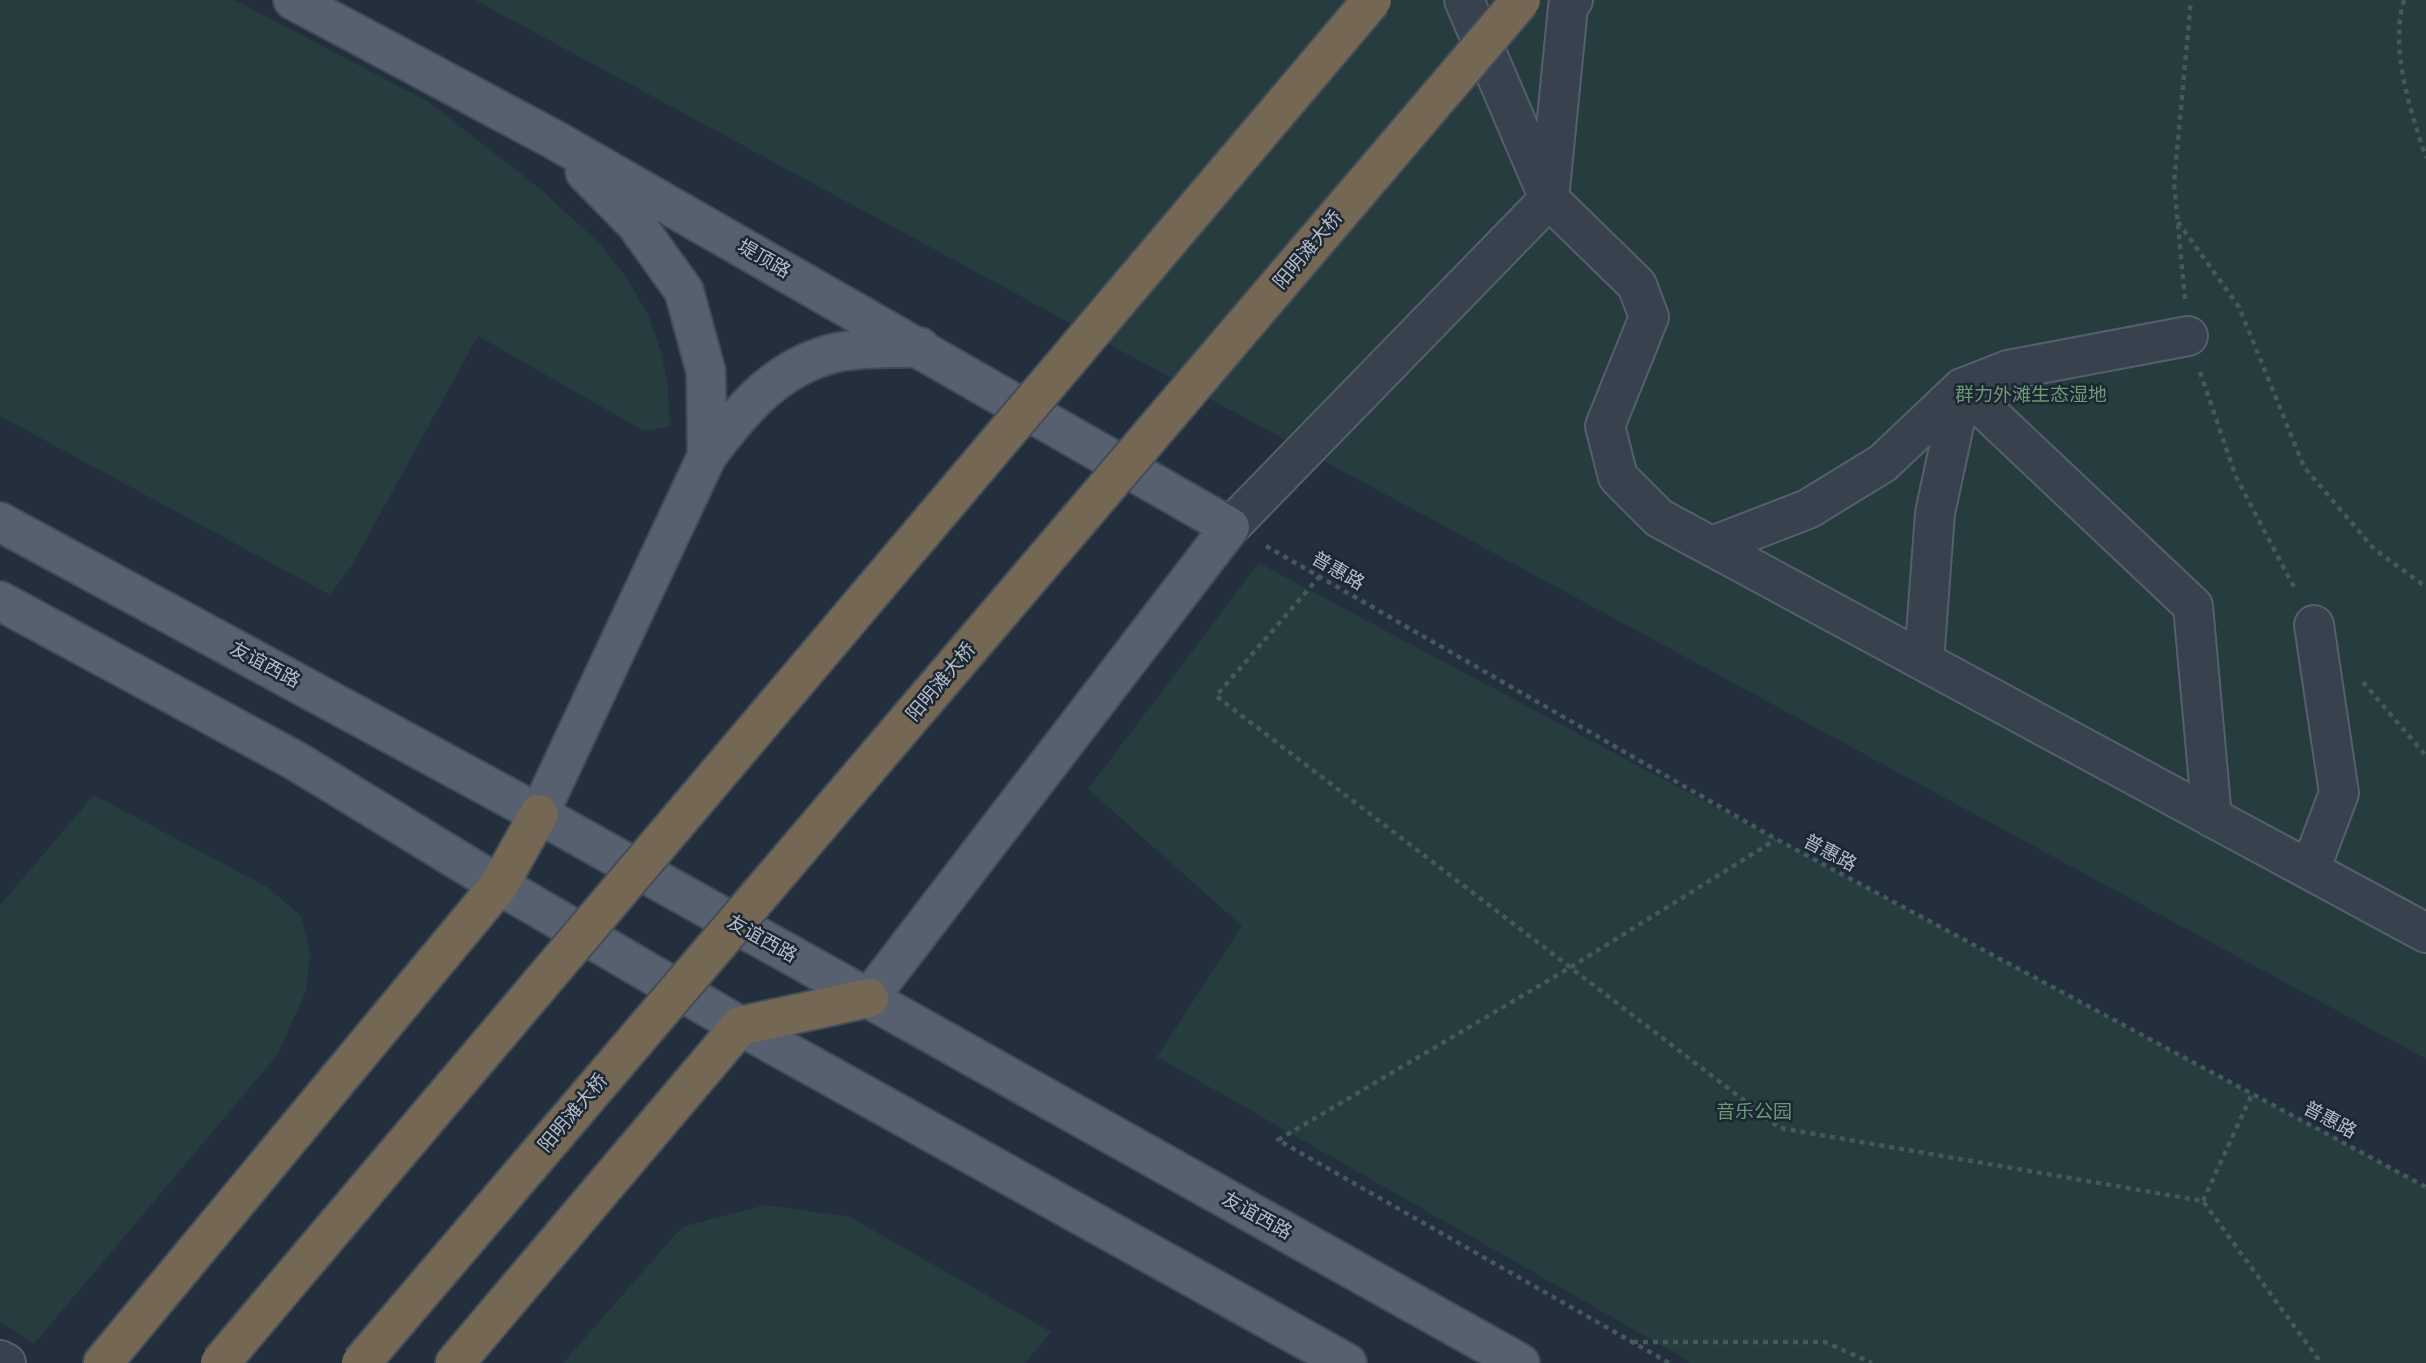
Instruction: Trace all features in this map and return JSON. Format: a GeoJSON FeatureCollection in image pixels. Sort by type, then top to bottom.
{"type":"FeatureCollection","features":[{"type":"Feature","properties":{"kind":"highway"},"geometry":{"type":"LineString","coordinates":[[219,1363],[1372,0]]}},
{"type":"Feature","properties":{"kind":"highway","name":"阳明滩大桥"},"geometry":{"type":"LineString","coordinates":[[361,1363],[1521,0]]}},
{"type":"Feature","properties":{"kind":"highway"},"geometry":{"type":"LineString","coordinates":[[103,1363],[499,885],[539,814]]}},
{"type":"Feature","properties":{"kind":"highway"},"geometry":{"type":"LineString","coordinates":[[455,1363],[740,1026],[869,998]]}},
{"type":"Feature","properties":{"kind":"main road","name":"堤顶路"},"geometry":{"type":"LineString","coordinates":[[293,0],[553,139],[1230,527]]}},
{"type":"Feature","properties":{"kind":"main road"},"geometry":{"type":"LineString","coordinates":[[553,139],[636,224],[684,291],[706,372],[707,456]]}},
{"type":"Feature","properties":{"kind":"main road"},"geometry":{"type":"LineString","coordinates":[[539,814],[707,456],[745,406],[775,380],[805,364],[839,352],[920,347]]}},
{"type":"Feature","properties":{"kind":"main road","name":"友谊西路"},"geometry":{"type":"LineString","coordinates":[[0,522],[539,814],[1520,1363]]}},
{"type":"Feature","properties":{"kind":"main road"},"geometry":{"type":"LineString","coordinates":[[869,998],[1230,527]]}},
{"type":"Feature","properties":{"kind":"main road"},"geometry":{"type":"LineString","coordinates":[[0,601],[296,761],[499,885],[740,1026],[1347,1363]]}},
{"type":"Feature","properties":{"kind":"street"},"geometry":{"type":"LineString","coordinates":[[1464,0],[1549,199],[1637,285],[1649,317],[1605,426],[1618,477],[1659,518],[2426,933]]}},
{"type":"Feature","properties":{"kind":"street"},"geometry":{"type":"LineString","coordinates":[[1230,527],[1549,199],[1567,6],[1573,0]]}},
{"type":"Feature","properties":{"kind":"street"},"geometry":{"type":"LineString","coordinates":[[1712,547],[1808,509],[1883,463],[1962,388],[2008,370],[2188,336]]}},
{"type":"Feature","properties":{"kind":"street"},"geometry":{"type":"LineString","coordinates":[[1924,661],[1935,513],[1962,388]]}},
{"type":"Feature","properties":{"kind":"street"},"geometry":{"type":"LineString","coordinates":[[1962,388],[2193,607],[2212,818]]}},
{"type":"Feature","properties":{"kind":"street"},"geometry":{"type":"LineString","coordinates":[[2310,870],[2339,793],[2314,625]]}},
{"type":"Feature","properties":{"kind":"street"},"geometry":{"type":"LineString","coordinates":[[0,1360],[6,1363]]}},
{"type":"Feature","properties":{"kind":"path"},"geometry":{"type":"LineString","coordinates":[[2191,0],[2174,183],[2188,336],[2236,477],[2314,625]]}},
{"type":"Feature","properties":{"kind":"path"},"geometry":{"type":"LineString","coordinates":[[2404,0],[2399,15],[2405,90],[2426,158]]}},
{"type":"Feature","properties":{"kind":"path"},"geometry":{"type":"LineString","coordinates":[[2178,221],[2239,307],[2304,467],[2374,549],[2426,587]]}},
{"type":"Feature","properties":{"kind":"path","name":"普惠路"},"geometry":{"type":"LineString","coordinates":[[1230,527],[1320,576],[1776,839],[2426,1187]]}},
{"type":"Feature","properties":{"kind":"path"},"geometry":{"type":"LineString","coordinates":[[1320,576],[1216,696],[1780,1128],[2203,1201],[2321,1363]]}},
{"type":"Feature","properties":{"kind":"path"},"geometry":{"type":"LineString","coordinates":[[2357,676],[2426,756]]}},
{"type":"Feature","properties":{"kind":"path"},"geometry":{"type":"LineString","coordinates":[[1669,1363],[1278,1140],[1571,967],[1776,839]]}},
{"type":"Feature","properties":{"kind":"path"},"geometry":{"type":"LineString","coordinates":[[2203,1201],[2252,1094]]}},
{"type":"Feature","properties":{"kind":"path"},"geometry":{"type":"LineString","coordinates":[[1632,1342],[1825,1342],[1872,1363]]}},
{"type":"Feature","properties":{"kind":"green space"},"geometry":{"type":"Polygon","coordinates":[[[0,0],[235,0],[429,102],[544,192],[600,244],[627,278],[648,315],[661,352],[668,386],[670,426],[644,431],[478,336],[352,565],[330,595],[0,416],[0,0]]]}},
{"type":"Feature","properties":{"kind":"green space","name":"群力外滩生态湿地"},"geometry":{"type":"Polygon","coordinates":[[[475,0],[2426,0],[2426,1059],[475,0]]]}},
{"type":"Feature","properties":{"kind":"green space","name":"音乐公园"},"geometry":{"type":"Polygon","coordinates":[[[1259,563],[2426,1187],[2426,1363],[1692,1363],[1157,1057],[1242,926],[1088,789],[1259,563]]]}},
{"type":"Feature","properties":{"kind":"green space"},"geometry":{"type":"Polygon","coordinates":[[[94,795],[267,887],[301,916],[310,951],[306,991],[278,1054],[34,1344],[0,1322],[0,905],[94,795]]]}},
{"type":"Feature","properties":{"kind":"green space"},"geometry":{"type":"Polygon","coordinates":[[[765,1205],[850,1217],[1051,1332],[1025,1363],[563,1363],[682,1227],[765,1205]]]}}]}
